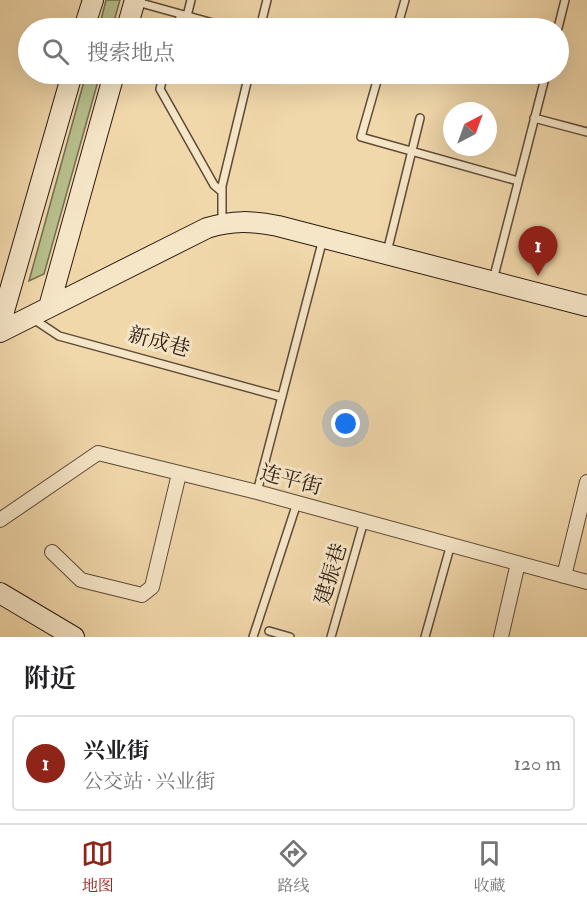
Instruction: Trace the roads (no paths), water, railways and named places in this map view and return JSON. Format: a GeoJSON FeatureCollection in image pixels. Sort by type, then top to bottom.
{"type":"FeatureCollection","features":[{"type":"Feature","properties":{"kind":"main road"},"geometry":{"type":"LineString","coordinates":[[87,18],[93,0]]}},
{"type":"Feature","properties":{"kind":"main road"},"geometry":{"type":"LineString","coordinates":[[130,18],[135,1]]}},
{"type":"Feature","properties":{"kind":"main road"},"geometry":{"type":"LineString","coordinates":[[0,325],[69,84]]}},
{"type":"Feature","properties":{"kind":"main road"},"geometry":{"type":"LineString","coordinates":[[49,308],[111,84]]}},
{"type":"Feature","properties":{"kind":"main road"},"geometry":{"type":"LineString","coordinates":[[0,332],[192,236],[222,224],[250,220],[587,306]]}},
{"type":"Feature","properties":{"kind":"main road"},"geometry":{"type":"LineString","coordinates":[[0,593],[74,637]]}},
{"type":"Feature","properties":{"kind":"street","name":"连平街"},"geometry":{"type":"LineString","coordinates":[[0,520],[98,453],[257,492],[587,582]]}},
{"type":"Feature","properties":{"kind":"street"},"geometry":{"type":"LineString","coordinates":[[52,552],[81,580],[142,595],[152,587],[179,474]]}},
{"type":"Feature","properties":{"kind":"street"},"geometry":{"type":"LineString","coordinates":[[564,576],[587,484]]}},
{"type":"Feature","properties":{"kind":"street"},"geometry":{"type":"LineString","coordinates":[[501,637],[518,563]]}},
{"type":"Feature","properties":{"kind":"lane"},"geometry":{"type":"LineString","coordinates":[[182,18],[191,0]]}},
{"type":"Feature","properties":{"kind":"lane"},"geometry":{"type":"LineString","coordinates":[[262,18],[267,0]]}},
{"type":"Feature","properties":{"kind":"lane"},"geometry":{"type":"LineString","coordinates":[[400,18],[405,0]]}},
{"type":"Feature","properties":{"kind":"lane"},"geometry":{"type":"LineString","coordinates":[[560,18],[565,0]]}},
{"type":"Feature","properties":{"kind":"lane"},"geometry":{"type":"LineString","coordinates":[[135,1],[195,18]]}},
{"type":"Feature","properties":{"kind":"lane"},"geometry":{"type":"LineString","coordinates":[[161,84],[160,89],[214,185],[221,191]]}},
{"type":"Feature","properties":{"kind":"lane"},"geometry":{"type":"LineString","coordinates":[[222,224],[221,191],[247,84]]}},
{"type":"Feature","properties":{"kind":"lane"},"geometry":{"type":"LineString","coordinates":[[376,84],[361,137],[518,182]]}},
{"type":"Feature","properties":{"kind":"lane"},"geometry":{"type":"LineString","coordinates":[[493,281],[543,84]]}},
{"type":"Feature","properties":{"kind":"lane"},"geometry":{"type":"LineString","coordinates":[[386,255],[420,118]]}},
{"type":"Feature","properties":{"kind":"lane"},"geometry":{"type":"LineString","coordinates":[[534,118],[587,132]]}},
{"type":"Feature","properties":{"kind":"lane"},"geometry":{"type":"LineString","coordinates":[[257,492],[323,237]]}},
{"type":"Feature","properties":{"kind":"lane","name":"新成巷"},"geometry":{"type":"LineString","coordinates":[[30,317],[59,336],[282,397]]}},
{"type":"Feature","properties":{"kind":"lane"},"geometry":{"type":"LineString","coordinates":[[253,637],[297,503]]}},
{"type":"Feature","properties":{"kind":"lane","name":"建振巷"},"geometry":{"type":"LineString","coordinates":[[331,637],[364,522]]}},
{"type":"Feature","properties":{"kind":"lane"},"geometry":{"type":"LineString","coordinates":[[425,637],[451,544]]}},
{"type":"Feature","properties":{"kind":"lane"},"geometry":{"type":"LineString","coordinates":[[269,631],[290,637]]}},
{"type":"Feature","properties":{"kind":"place","name":"兴业街"},"geometry":{"type":"Point","coordinates":[538,276]}}]}
